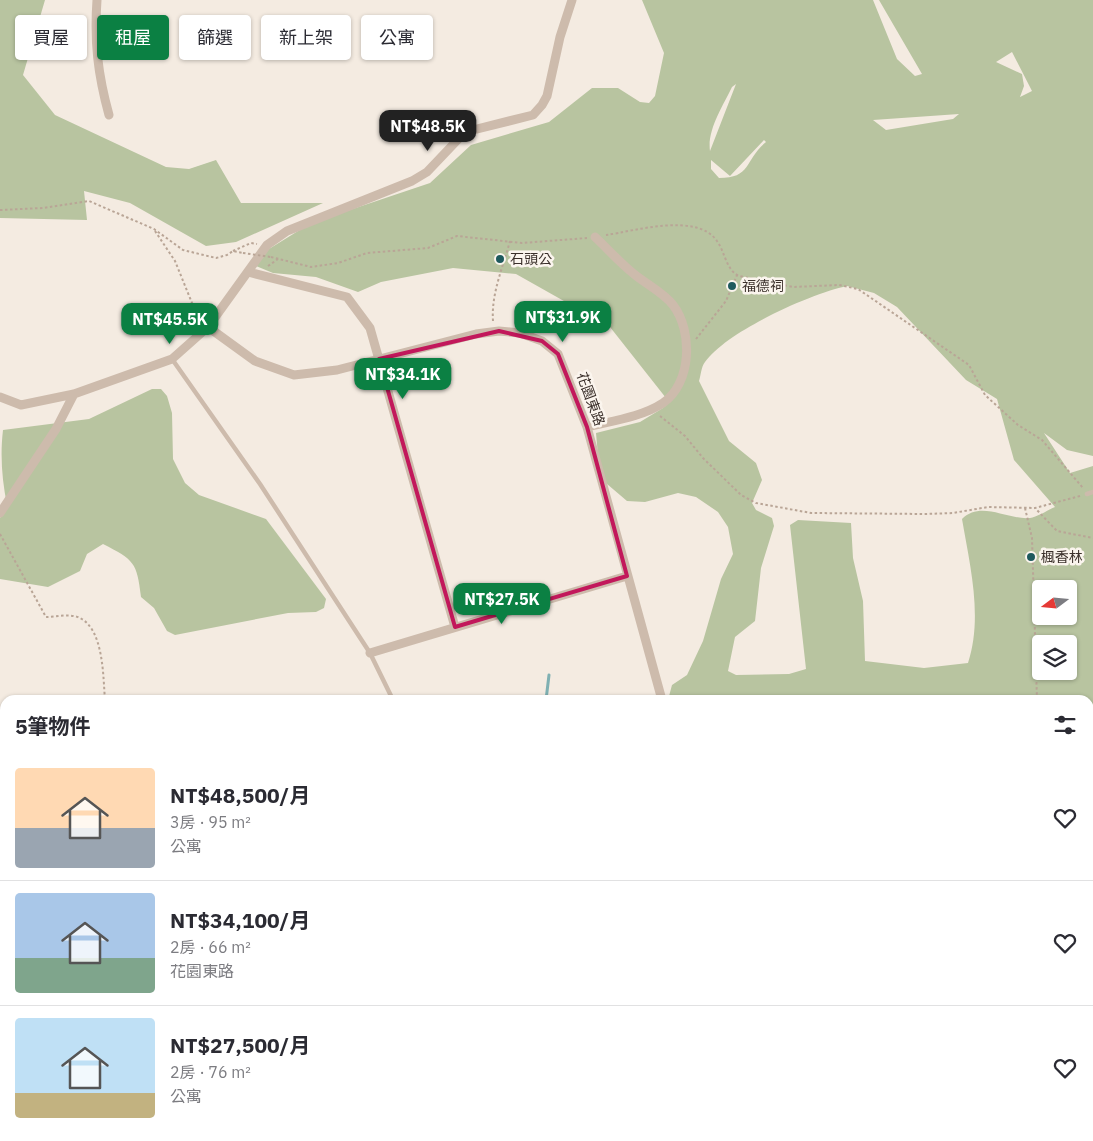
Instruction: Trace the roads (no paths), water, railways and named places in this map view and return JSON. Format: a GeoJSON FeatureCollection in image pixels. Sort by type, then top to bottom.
{"type":"FeatureCollection","features":[{"type":"Feature","properties":{"kind":"street"},"geometry":{"type":"LineString","coordinates":[[97,0],[98,75],[109,115]]}},
{"type":"Feature","properties":{"kind":"street"},"geometry":{"type":"LineString","coordinates":[[0,397],[21,405],[74,394],[172,359],[208,327],[267,245],[287,231],[412,181],[427,172],[465,132],[533,115],[548,96],[560,37],[572,0]]}},
{"type":"Feature","properties":{"kind":"street"},"geometry":{"type":"LineString","coordinates":[[587,427],[649,410],[665,402],[677,387],[686,363],[688,344],[682,324],[673,305],[632,273],[595,237]]}},
{"type":"Feature","properties":{"kind":"street"},"geometry":{"type":"LineString","coordinates":[[248,272],[347,297],[370,328],[455,627]]}},
{"type":"Feature","properties":{"kind":"street","name":"花園東路"},"geometry":{"type":"LineString","coordinates":[[208,327],[255,361],[294,375],[337,370],[476,334],[494,332],[520,333],[542,341],[558,354],[587,427],[661,695]]}},
{"type":"Feature","properties":{"kind":"street"},"geometry":{"type":"LineString","coordinates":[[0,513],[56,429],[74,394]]}},
{"type":"Feature","properties":{"kind":"street"},"geometry":{"type":"LineString","coordinates":[[370,654],[627,576]]}},
{"type":"Feature","properties":{"kind":"lane"},"geometry":{"type":"LineString","coordinates":[[172,359],[260,484],[370,654],[390,695]]}},
{"type":"Feature","properties":{"kind":"waterway"},"geometry":{"type":"LineString","coordinates":[[547,695],[549,675]]}},
{"type":"Feature","properties":{"kind":"place","name":"石頭公"},"geometry":{"type":"Point","coordinates":[500,259]}},
{"type":"Feature","properties":{"kind":"place","name":"福德祠"},"geometry":{"type":"Point","coordinates":[732,286]}},
{"type":"Feature","properties":{"kind":"place","name":"楓香林"},"geometry":{"type":"Point","coordinates":[1031,557]}}]}
